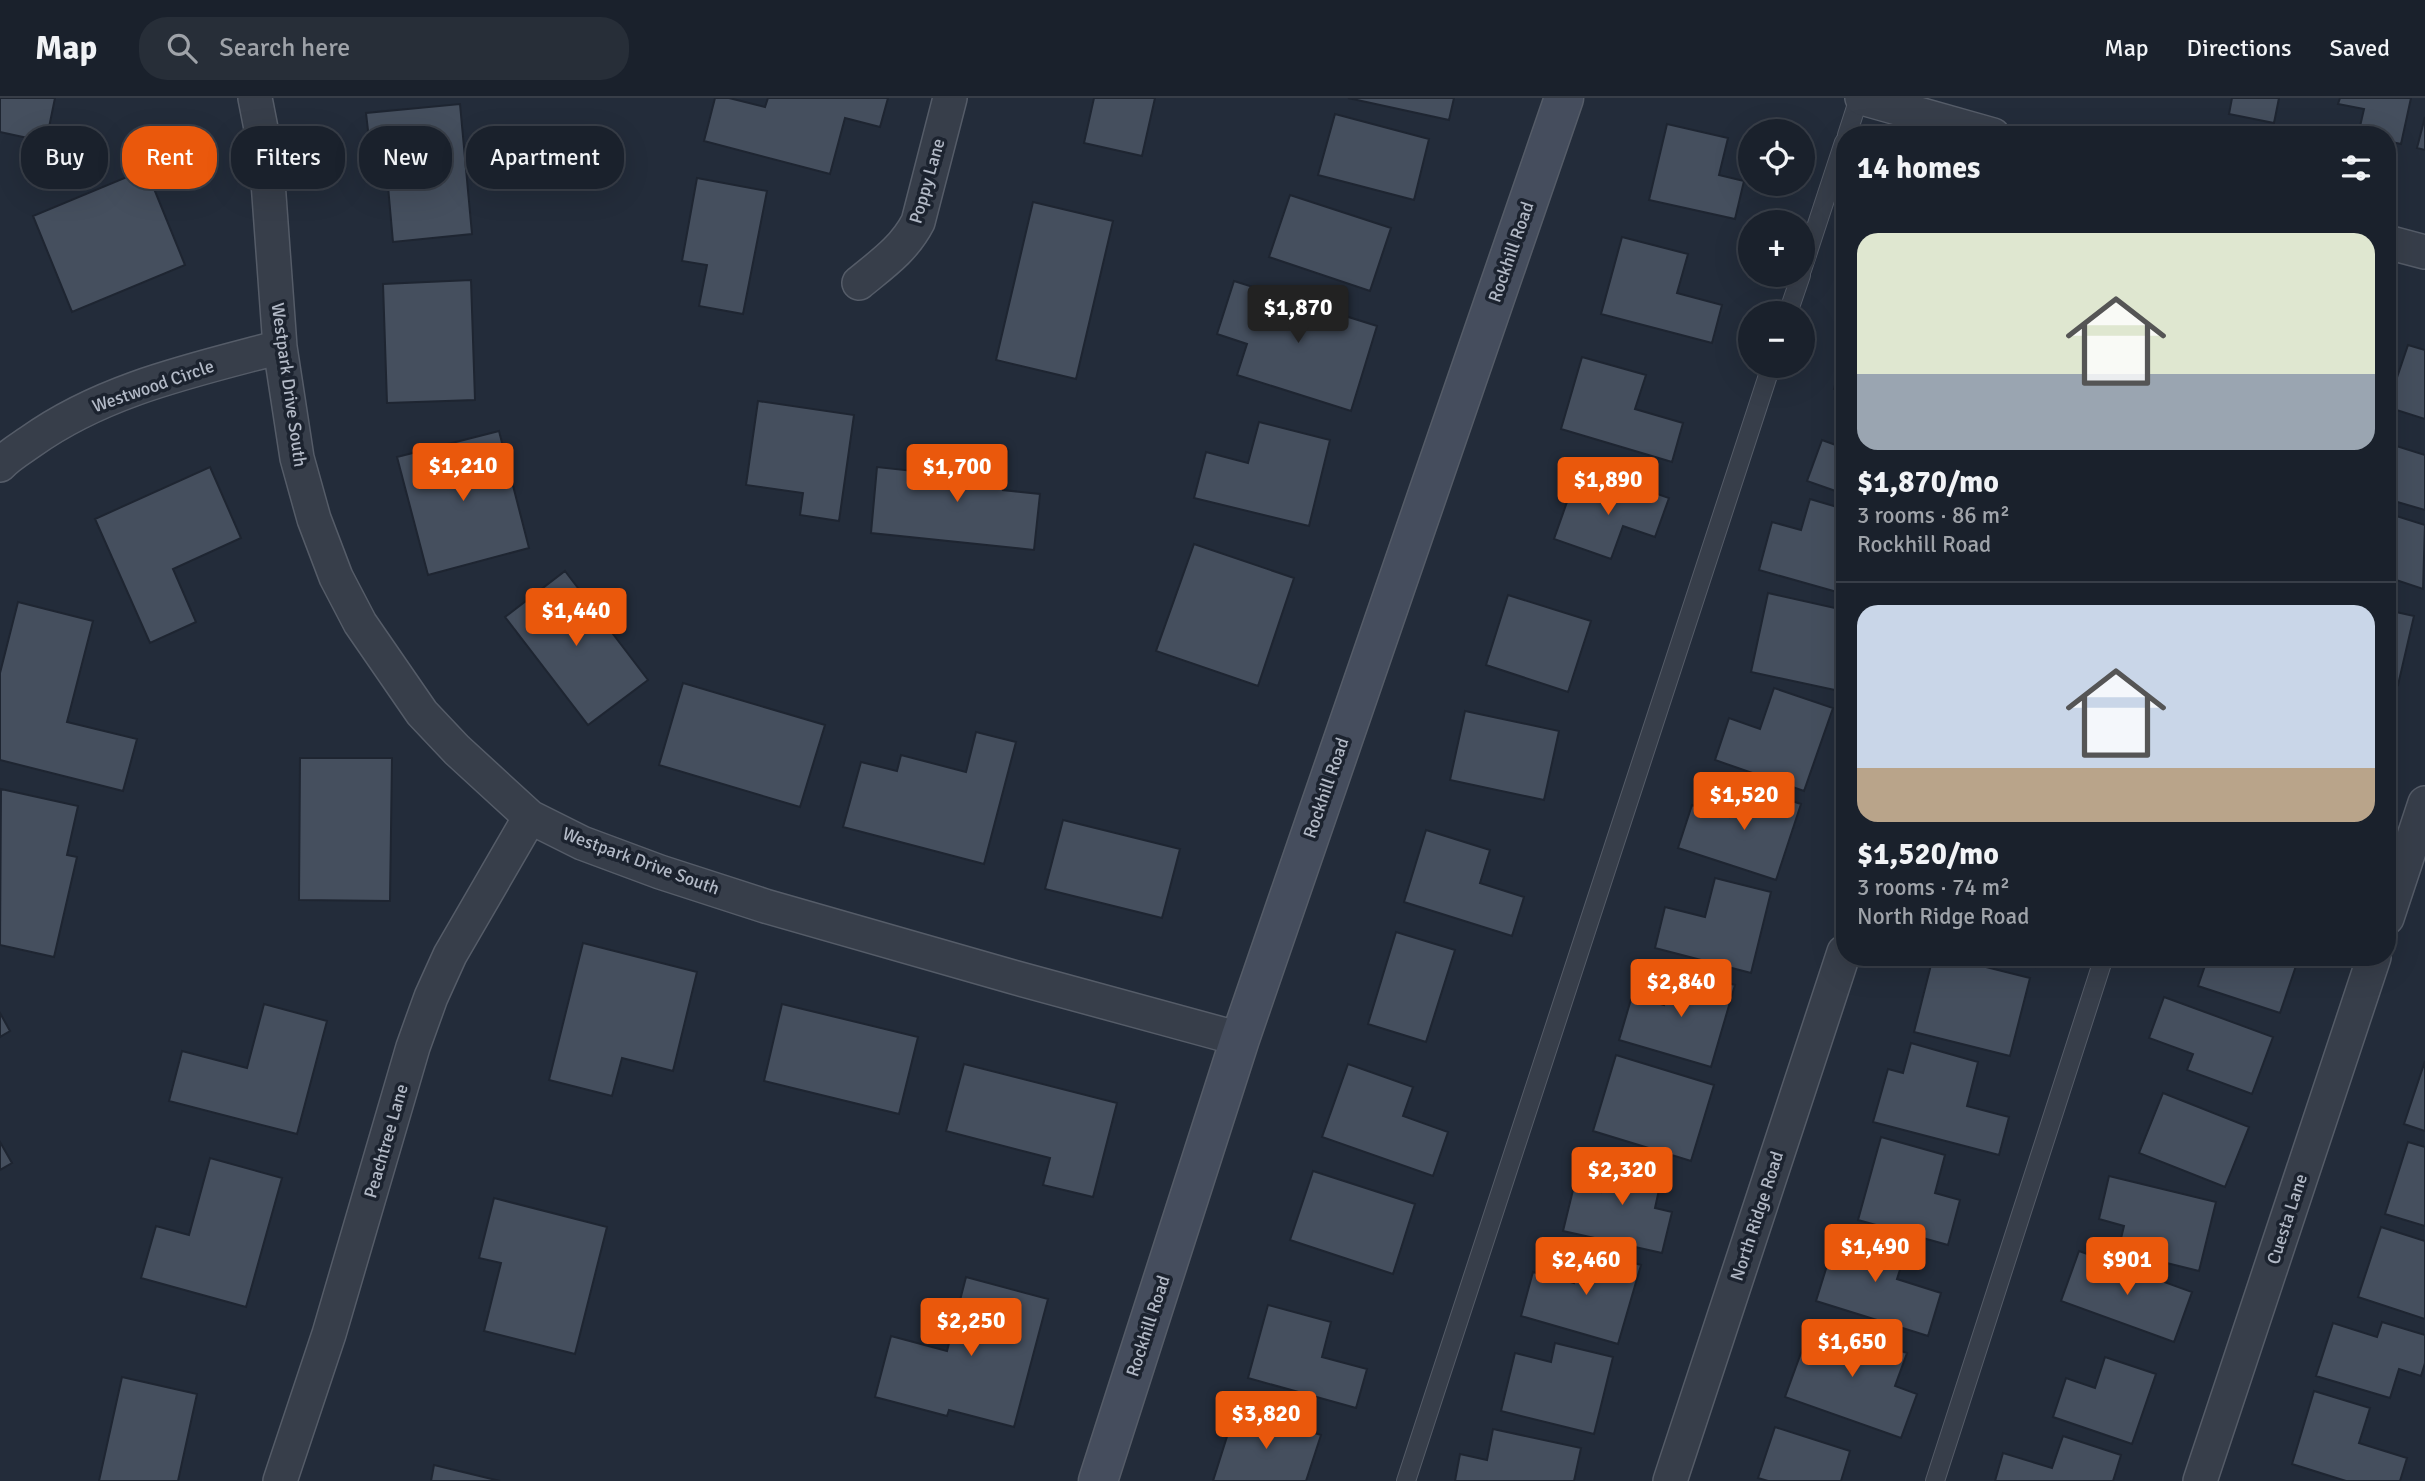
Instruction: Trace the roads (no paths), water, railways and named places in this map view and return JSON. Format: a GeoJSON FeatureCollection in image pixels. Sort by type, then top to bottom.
{"type":"FeatureCollection","features":[{"type":"Feature","properties":{"kind":"street","name":"Westpark Drive South"},"geometry":{"type":"LineString","coordinates":[[255,98],[265,154],[280,347],[298,458],[314,519],[336,577],[354,612],[422,713],[457,750],[530,817],[582,843],[660,872],[765,906],[1240,1039]]}},
{"type":"Feature","properties":{"kind":"street","name":"Poppy Lane"},"geometry":{"type":"LineString","coordinates":[[859,283],[896,254],[909,239],[918,222],[950,98]]}},
{"type":"Feature","properties":{"kind":"street","name":"Rockhill Road"},"geometry":{"type":"LineString","coordinates":[[1098,1481],[1240,1039],[1564,98]]}},
{"type":"Feature","properties":{"kind":"street"},"geometry":{"type":"LineString","coordinates":[[1860,98],[1961,126]]}},
{"type":"Feature","properties":{"kind":"street"},"geometry":{"type":"LineString","coordinates":[[2396,244],[2425,252]]}},
{"type":"Feature","properties":{"kind":"street","name":"Westwood Circle"},"geometry":{"type":"LineString","coordinates":[[0,465],[76,412],[166,378],[280,347]]}},
{"type":"Feature","properties":{"kind":"street"},"geometry":{"type":"LineString","coordinates":[[2396,891],[2425,803]]}},
{"type":"Feature","properties":{"kind":"street","name":"Peachtree Lane"},"geometry":{"type":"LineString","coordinates":[[280,1481],[329,1334],[413,1047],[431,997],[450,955],[530,817]]}},
{"type":"Feature","properties":{"kind":"street","name":"North Ridge Road"},"geometry":{"type":"LineString","coordinates":[[1670,1481],[1839,966]]}},
{"type":"Feature","properties":{"kind":"street","name":"Cuesta Lane"},"geometry":{"type":"LineString","coordinates":[[2200,1481],[2371,966]]}},
{"type":"Feature","properties":{"kind":"lane"},"geometry":{"type":"LineString","coordinates":[[1850,126],[1860,98]]}},
{"type":"Feature","properties":{"kind":"lane"},"geometry":{"type":"LineString","coordinates":[[1815,232],[1836,167]]}},
{"type":"Feature","properties":{"kind":"lane"},"geometry":{"type":"LineString","coordinates":[[1406,1481],[1767,378]]}},
{"type":"Feature","properties":{"kind":"lane"},"geometry":{"type":"LineString","coordinates":[[1935,1481],[2101,966]]}}]}
